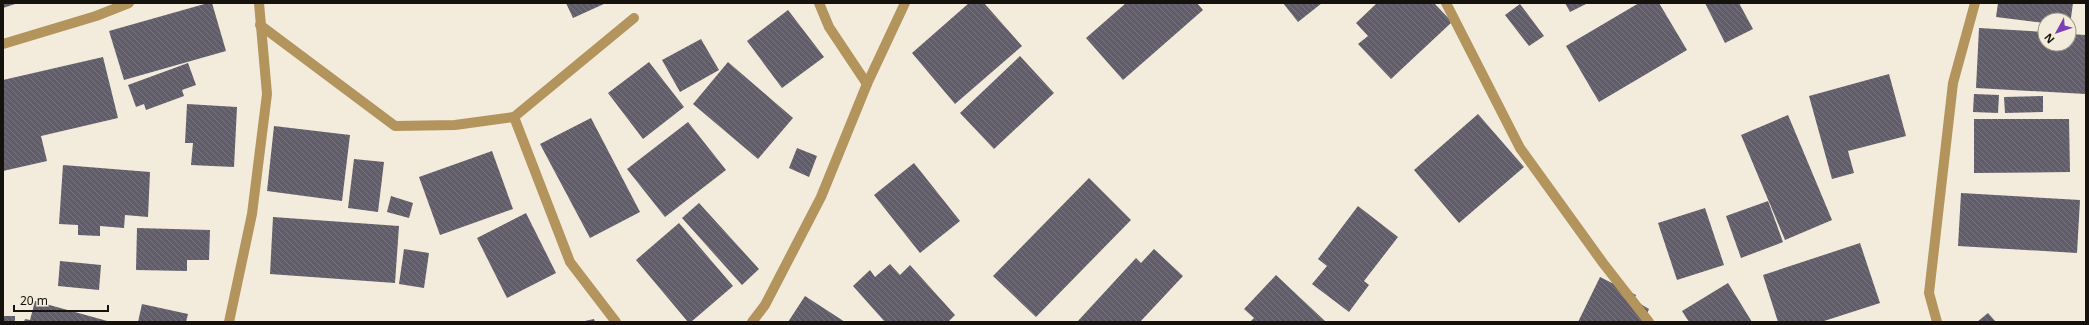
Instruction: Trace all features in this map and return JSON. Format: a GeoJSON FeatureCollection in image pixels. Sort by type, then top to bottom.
{"type":"FeatureCollection","features":[{"type":"Feature","properties":{"kind":"street"},"geometry":{"type":"LineString","coordinates":[[3,44],[96,16],[129,3]]}},
{"type":"Feature","properties":{"kind":"street"},"geometry":{"type":"LineString","coordinates":[[229,322],[252,214],[267,94],[259,3]]}},
{"type":"Feature","properties":{"kind":"street"},"geometry":{"type":"LineString","coordinates":[[819,3],[829,27],[867,84]]}},
{"type":"Feature","properties":{"kind":"street"},"geometry":{"type":"LineString","coordinates":[[752,322],[764,305],[821,197],[867,84],[905,3]]}},
{"type":"Feature","properties":{"kind":"street"},"geometry":{"type":"LineString","coordinates":[[1446,3],[1520,148],[1603,263],[1649,322]]}},
{"type":"Feature","properties":{"kind":"street"},"geometry":{"type":"LineString","coordinates":[[1937,322],[1929,293],[1953,83],[1975,3]]}},
{"type":"Feature","properties":{"kind":"street"},"geometry":{"type":"LineString","coordinates":[[260,25],[395,126],[455,125],[514,117],[634,18]]}},
{"type":"Feature","properties":{"kind":"street"},"geometry":{"type":"LineString","coordinates":[[514,117],[570,262],[616,322]]}},
{"type":"Feature","properties":{"kind":"building"},"geometry":{"type":"Polygon","coordinates":[[[3,3],[18,3],[3,8],[3,3]]]}},
{"type":"Feature","properties":{"kind":"building"},"geometry":{"type":"Polygon","coordinates":[[[212,3],[226,51],[124,80],[109,31],[212,3]]]}},
{"type":"Feature","properties":{"kind":"building"},"geometry":{"type":"Polygon","coordinates":[[[566,3],[606,3],[573,18],[566,3]]]}},
{"type":"Feature","properties":{"kind":"building"},"geometry":{"type":"Polygon","coordinates":[[[969,3],[984,3],[1022,46],[955,104],[912,53],[969,3]]]}},
{"type":"Feature","properties":{"kind":"building"},"geometry":{"type":"Polygon","coordinates":[[[1126,3],[1197,3],[1203,10],[1123,80],[1086,38],[1126,3]]]}},
{"type":"Feature","properties":{"kind":"building"},"geometry":{"type":"Polygon","coordinates":[[[1283,3],[1322,3],[1298,22],[1283,3]]]}},
{"type":"Feature","properties":{"kind":"building"},"geometry":{"type":"Polygon","coordinates":[[[1377,3],[1434,3],[1452,22],[1391,79],[1358,44],[1368,36],[1356,23],[1377,3]]]}},
{"type":"Feature","properties":{"kind":"building"},"geometry":{"type":"Polygon","coordinates":[[[1565,3],[1588,3],[1570,12],[1565,3]]]}},
{"type":"Feature","properties":{"kind":"building"},"geometry":{"type":"Polygon","coordinates":[[[1639,3],[1659,3],[1687,50],[1599,102],[1566,46],[1639,3]]]}},
{"type":"Feature","properties":{"kind":"building"},"geometry":{"type":"Polygon","coordinates":[[[1705,3],[1739,3],[1753,29],[1725,43],[1705,3]]]}},
{"type":"Feature","properties":{"kind":"building"},"geometry":{"type":"Polygon","coordinates":[[[1998,3],[2073,3],[2072,12],[2037,12],[2037,22],[1996,17],[1998,3]]]}},
{"type":"Feature","properties":{"kind":"building"},"geometry":{"type":"Polygon","coordinates":[[[1520,4],[1544,36],[1529,46],[1505,15],[1520,4]]]}},
{"type":"Feature","properties":{"kind":"building"},"geometry":{"type":"Polygon","coordinates":[[[788,10],[824,57],[782,88],[747,41],[788,10]]]}},
{"type":"Feature","properties":{"kind":"building"},"geometry":{"type":"Polygon","coordinates":[[[1979,28],[2037,32],[2037,52],[2077,52],[2077,34],[2086,35],[2086,94],[1976,88],[1979,28]]]}},
{"type":"Feature","properties":{"kind":"building"},"geometry":{"type":"Polygon","coordinates":[[[701,39],[719,70],[680,92],[662,60],[701,39]]]}},
{"type":"Feature","properties":{"kind":"building"},"geometry":{"type":"Polygon","coordinates":[[[1020,56],[1054,93],[994,149],[960,113],[1020,56]]]}},
{"type":"Feature","properties":{"kind":"building"},"geometry":{"type":"Polygon","coordinates":[[[103,57],[118,118],[41,136],[47,161],[3,171],[3,80],[103,57]]]}},
{"type":"Feature","properties":{"kind":"building"},"geometry":{"type":"Polygon","coordinates":[[[649,62],[684,107],[643,139],[608,93],[649,62]]]}},
{"type":"Feature","properties":{"kind":"building"},"geometry":{"type":"Polygon","coordinates":[[[728,62],[793,118],[758,159],[693,104],[728,62]]]}},
{"type":"Feature","properties":{"kind":"building"},"geometry":{"type":"Polygon","coordinates":[[[188,63],[196,85],[182,90],[184,96],[146,110],[144,104],[136,107],[128,85],[188,63]]]}},
{"type":"Feature","properties":{"kind":"building"},"geometry":{"type":"Polygon","coordinates":[[[1889,74],[1906,136],[1848,151],[1854,173],[1832,179],[1809,96],[1889,74]]]}},
{"type":"Feature","properties":{"kind":"building"},"geometry":{"type":"Polygon","coordinates":[[[1974,94],[1999,95],[1998,113],[1973,112],[1974,94]]]}},
{"type":"Feature","properties":{"kind":"building"},"geometry":{"type":"Polygon","coordinates":[[[2043,96],[2043,112],[2005,113],[2004,97],[2043,96]]]}},
{"type":"Feature","properties":{"kind":"building"},"geometry":{"type":"Polygon","coordinates":[[[187,104],[237,107],[234,167],[191,165],[193,143],[185,143],[187,104]]]}},
{"type":"Feature","properties":{"kind":"building"},"geometry":{"type":"Polygon","coordinates":[[[1478,114],[1524,167],[1459,223],[1414,170],[1478,114]]]}},
{"type":"Feature","properties":{"kind":"building"},"geometry":{"type":"Polygon","coordinates":[[[1788,115],[1832,220],[1785,240],[1741,135],[1788,115]]]}},
{"type":"Feature","properties":{"kind":"building"},"geometry":{"type":"Polygon","coordinates":[[[591,118],[640,212],[590,238],[540,144],[591,118]]]}},
{"type":"Feature","properties":{"kind":"building"},"geometry":{"type":"Polygon","coordinates":[[[1974,119],[2069,119],[2070,172],[1974,173],[1974,119]]]}},
{"type":"Feature","properties":{"kind":"building"},"geometry":{"type":"Polygon","coordinates":[[[688,122],[726,170],[665,217],[627,169],[688,122]]]}},
{"type":"Feature","properties":{"kind":"building"},"geometry":{"type":"Polygon","coordinates":[[[274,126],[350,135],[342,201],[267,191],[274,126]]]}},
{"type":"Feature","properties":{"kind":"building"},"geometry":{"type":"Polygon","coordinates":[[[797,148],[817,156],[809,177],[789,168],[797,148]]]}},
{"type":"Feature","properties":{"kind":"building"},"geometry":{"type":"Polygon","coordinates":[[[492,151],[513,209],[440,235],[419,177],[492,151]]]}},
{"type":"Feature","properties":{"kind":"building"},"geometry":{"type":"Polygon","coordinates":[[[354,159],[384,162],[378,212],[348,208],[354,159]]]}},
{"type":"Feature","properties":{"kind":"building"},"geometry":{"type":"Polygon","coordinates":[[[914,163],[960,221],[920,253],[874,195],[914,163]]]}},
{"type":"Feature","properties":{"kind":"building"},"geometry":{"type":"Polygon","coordinates":[[[63,165],[150,172],[148,217],[125,215],[124,228],[100,226],[100,236],[78,235],[78,225],[59,224],[63,165]]]}},
{"type":"Feature","properties":{"kind":"building"},"geometry":{"type":"Polygon","coordinates":[[[1089,178],[1131,220],[1036,317],[993,276],[1089,178]]]}},
{"type":"Feature","properties":{"kind":"building"},"geometry":{"type":"Polygon","coordinates":[[[1961,193],[2080,200],[2077,253],[1958,246],[1961,193]]]}},
{"type":"Feature","properties":{"kind":"building"},"geometry":{"type":"Polygon","coordinates":[[[391,196],[413,203],[409,218],[387,212],[391,196]]]}},
{"type":"Feature","properties":{"kind":"building"},"geometry":{"type":"Polygon","coordinates":[[[1768,201],[1783,242],[1741,258],[1726,216],[1768,201]]]}},
{"type":"Feature","properties":{"kind":"building"},"geometry":{"type":"Polygon","coordinates":[[[699,203],[759,269],[742,285],[682,218],[699,203]]]}},
{"type":"Feature","properties":{"kind":"building"},"geometry":{"type":"Polygon","coordinates":[[[1358,206],[1398,237],[1364,281],[1369,285],[1349,312],[1312,284],[1327,266],[1318,259],[1358,206]]]}},
{"type":"Feature","properties":{"kind":"building"},"geometry":{"type":"Polygon","coordinates":[[[1705,208],[1724,265],[1677,280],[1658,223],[1705,208]]]}},
{"type":"Feature","properties":{"kind":"building"},"geometry":{"type":"Polygon","coordinates":[[[526,213],[556,273],[507,298],[477,238],[526,213]]]}},
{"type":"Feature","properties":{"kind":"building"},"geometry":{"type":"Polygon","coordinates":[[[273,217],[399,226],[395,283],[270,274],[273,217]]]}},
{"type":"Feature","properties":{"kind":"building"},"geometry":{"type":"Polygon","coordinates":[[[679,223],[733,286],[691,322],[688,322],[636,260],[679,223]]]}},
{"type":"Feature","properties":{"kind":"building"},"geometry":{"type":"Polygon","coordinates":[[[137,228],[210,230],[209,260],[187,260],[187,271],[136,270],[137,228]]]}},
{"type":"Feature","properties":{"kind":"building"},"geometry":{"type":"Polygon","coordinates":[[[1860,243],[1880,303],[1821,322],[1778,322],[1763,275],[1860,243]]]}},
{"type":"Feature","properties":{"kind":"building"},"geometry":{"type":"Polygon","coordinates":[[[404,249],[429,253],[424,288],[399,284],[404,249]]]}},
{"type":"Feature","properties":{"kind":"building"},"geometry":{"type":"Polygon","coordinates":[[[1154,249],[1183,276],[1140,322],[1077,322],[1136,258],[1141,263],[1154,249]]]}},
{"type":"Feature","properties":{"kind":"building"},"geometry":{"type":"Polygon","coordinates":[[[60,261],[101,265],[99,290],[58,286],[60,261]]]}},
{"type":"Feature","properties":{"kind":"building"},"geometry":{"type":"Polygon","coordinates":[[[890,264],[900,275],[910,265],[955,315],[948,322],[885,322],[853,286],[870,270],[875,277],[890,264]]]}},
{"type":"Feature","properties":{"kind":"building"},"geometry":{"type":"Polygon","coordinates":[[[1276,275],[1326,322],[1250,322],[1254,318],[1244,309],[1276,275]]]}},
{"type":"Feature","properties":{"kind":"building"},"geometry":{"type":"Polygon","coordinates":[[[1600,277],[1636,295],[1634,300],[1649,309],[1643,322],[1578,322],[1600,277]]]}},
{"type":"Feature","properties":{"kind":"building"},"geometry":{"type":"Polygon","coordinates":[[[1728,283],[1752,322],[1689,322],[1682,311],[1728,283]]]}},
{"type":"Feature","properties":{"kind":"building"},"geometry":{"type":"Polygon","coordinates":[[[805,296],[845,322],[788,322],[805,296]]]}},
{"type":"Feature","properties":{"kind":"building"},"geometry":{"type":"Polygon","coordinates":[[[35,301],[111,322],[24,322],[25,319],[30,320],[35,301]]]}},
{"type":"Feature","properties":{"kind":"building"},"geometry":{"type":"Polygon","coordinates":[[[142,304],[188,314],[186,322],[138,322],[142,304]]]}},
{"type":"Feature","properties":{"kind":"building"},"geometry":{"type":"Polygon","coordinates":[[[1988,313],[1996,322],[1977,322],[1988,313]]]}},
{"type":"Feature","properties":{"kind":"building"},"geometry":{"type":"Polygon","coordinates":[[[3,316],[15,316],[15,322],[3,322],[3,316]]]}},
{"type":"Feature","properties":{"kind":"building"},"geometry":{"type":"Polygon","coordinates":[[[594,319],[595,322],[585,322],[585,321],[594,319]]]}}]}
